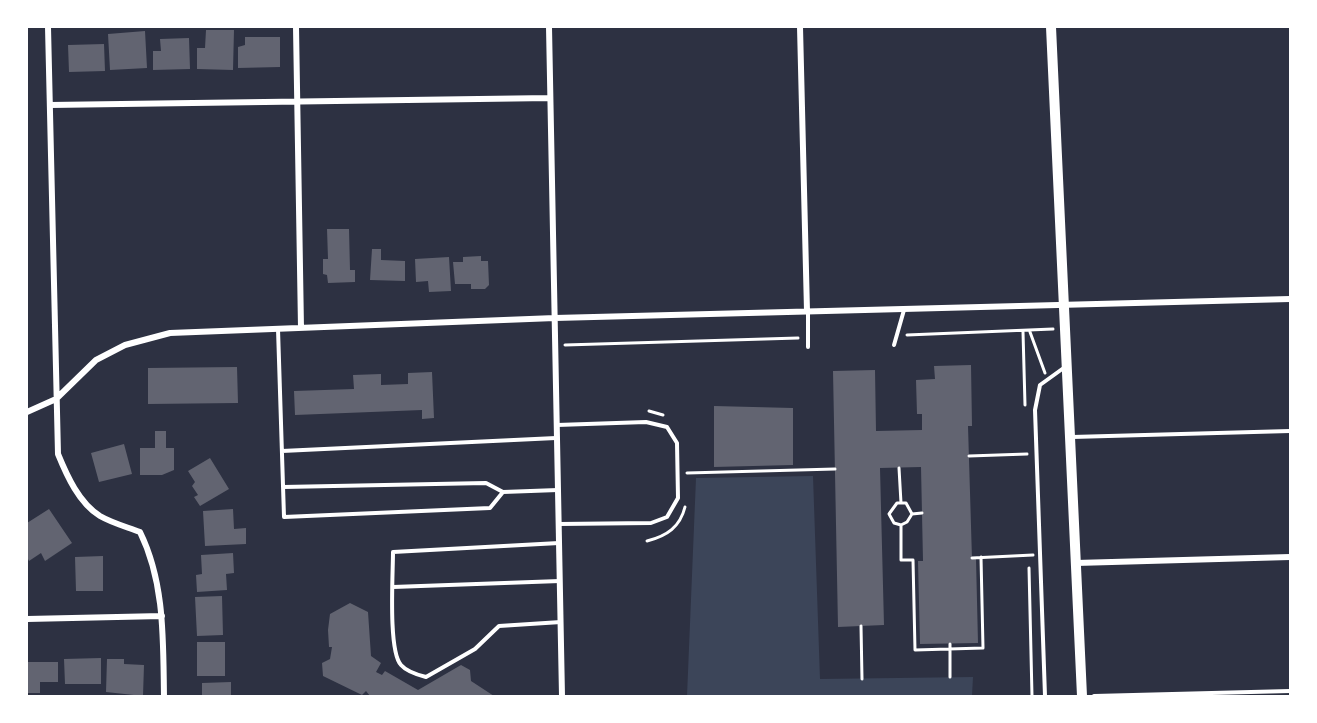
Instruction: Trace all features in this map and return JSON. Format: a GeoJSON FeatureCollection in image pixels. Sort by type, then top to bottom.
{"type":"FeatureCollection","features":[{"type":"Feature","properties":{"kind":"main road"},"geometry":{"type":"LineString","coordinates":[[1051,27],[1062,306],[1082,696]]}},
{"type":"Feature","properties":{"kind":"street"},"geometry":{"type":"LineString","coordinates":[[48,27],[58,454],[68,477],[84,500],[99,515],[140,532],[151,556],[162,616],[164,696]]}},
{"type":"Feature","properties":{"kind":"street"},"geometry":{"type":"LineString","coordinates":[[296,27],[301,328]]}},
{"type":"Feature","properties":{"kind":"street"},"geometry":{"type":"LineString","coordinates":[[549,27],[562,696]]}},
{"type":"Feature","properties":{"kind":"street"},"geometry":{"type":"LineString","coordinates":[[800,27],[807,311]]}},
{"type":"Feature","properties":{"kind":"street"},"geometry":{"type":"LineString","coordinates":[[50,105],[550,98]]}},
{"type":"Feature","properties":{"kind":"street"},"geometry":{"type":"LineString","coordinates":[[27,412],[56,399],[96,360],[125,345],[149,337],[278,329],[555,318],[1290,299]]}},
{"type":"Feature","properties":{"kind":"street"},"geometry":{"type":"LineString","coordinates":[[1076,563],[1290,557]]}},
{"type":"Feature","properties":{"kind":"street"},"geometry":{"type":"LineString","coordinates":[[27,619],[162,616]]}},
{"type":"Feature","properties":{"kind":"lane"},"geometry":{"type":"LineString","coordinates":[[894,345],[905,309]]}},
{"type":"Feature","properties":{"kind":"lane"},"geometry":{"type":"LineString","coordinates":[[807,311],[808,347]]}},
{"type":"Feature","properties":{"kind":"lane"},"geometry":{"type":"LineString","coordinates":[[278,329],[284,517],[490,508],[503,492]]}},
{"type":"Feature","properties":{"kind":"lane"},"geometry":{"type":"LineString","coordinates":[[1045,696],[1035,410],[1040,385],[1065,366]]}},
{"type":"Feature","properties":{"kind":"lane"},"geometry":{"type":"LineString","coordinates":[[557,425],[646,422],[667,427],[677,443],[678,474],[678,498],[667,517],[651,523],[559,524]]}},
{"type":"Feature","properties":{"kind":"lane"},"geometry":{"type":"LineString","coordinates":[[1069,437],[1290,432]]}},
{"type":"Feature","properties":{"kind":"lane"},"geometry":{"type":"LineString","coordinates":[[282,451],[557,438]]}},
{"type":"Feature","properties":{"kind":"lane"},"geometry":{"type":"LineString","coordinates":[[283,487],[486,483],[503,492],[558,490]]}},
{"type":"Feature","properties":{"kind":"lane"},"geometry":{"type":"LineString","coordinates":[[560,543],[393,552],[393,647],[400,665],[413,674],[426,677],[475,649],[499,626],[561,622]]}},
{"type":"Feature","properties":{"kind":"lane"},"geometry":{"type":"LineString","coordinates":[[393,587],[560,581]]}},
{"type":"Feature","properties":{"kind":"lane"},"geometry":{"type":"LineString","coordinates":[[1094,696],[1290,691]]}},
{"type":"Feature","properties":{"kind":"path"},"geometry":{"type":"LineString","coordinates":[[906,335],[1045,332],[1063,326]]}},
{"type":"Feature","properties":{"kind":"path"},"geometry":{"type":"LineString","coordinates":[[1030,332],[1047,380]]}},
{"type":"Feature","properties":{"kind":"path"},"geometry":{"type":"LineString","coordinates":[[555,346],[800,338]]}},
{"type":"Feature","properties":{"kind":"path"},"geometry":{"type":"LineString","coordinates":[[969,456],[1036,454]]}},
{"type":"Feature","properties":{"kind":"path"},"geometry":{"type":"LineString","coordinates":[[678,474],[760,468],[835,469]]}},
{"type":"Feature","properties":{"kind":"path"},"geometry":{"type":"LineString","coordinates":[[899,468],[901,503]]}},
{"type":"Feature","properties":{"kind":"path"},"geometry":{"type":"LineString","coordinates":[[897,503],[906,503],[912,514],[907,522],[901,525],[894,524],[889,514],[897,503]]}},
{"type":"Feature","properties":{"kind":"path"},"geometry":{"type":"LineString","coordinates":[[912,514],[922,513]]}},
{"type":"Feature","properties":{"kind":"path"},"geometry":{"type":"LineString","coordinates":[[901,525],[901,560],[913,560],[915,650],[983,648],[981,557]]}},
{"type":"Feature","properties":{"kind":"path"},"geometry":{"type":"LineString","coordinates":[[972,558],[1040,555]]}},
{"type":"Feature","properties":{"kind":"path"},"geometry":{"type":"LineString","coordinates":[[861,626],[862,679]]}},
{"type":"Feature","properties":{"kind":"path"},"geometry":{"type":"LineString","coordinates":[[950,644],[950,677]]}},
{"type":"Feature","properties":{"kind":"shaded area"},"geometry":{"type":"Polygon","coordinates":[[[813,476],[820,679],[973,677],[972,696],[687,696],[696,478],[813,476]]]}},
{"type":"Feature","properties":{"kind":"building"},"geometry":{"type":"Polygon","coordinates":[[[206,30],[234,30],[233,70],[197,69],[197,48],[205,48],[206,30]]]}},
{"type":"Feature","properties":{"kind":"building"},"geometry":{"type":"Polygon","coordinates":[[[145,31],[147,68],[110,70],[108,34],[145,31]]]}},
{"type":"Feature","properties":{"kind":"building"},"geometry":{"type":"Polygon","coordinates":[[[245,37],[280,37],[280,67],[238,68],[238,47],[245,45],[245,37]]]}},
{"type":"Feature","properties":{"kind":"building"},"geometry":{"type":"Polygon","coordinates":[[[189,38],[190,69],[153,70],[153,51],[161,51],[160,39],[189,38]]]}},
{"type":"Feature","properties":{"kind":"building"},"geometry":{"type":"Polygon","coordinates":[[[104,44],[105,71],[69,72],[68,45],[104,44]]]}},
{"type":"Feature","properties":{"kind":"building"},"geometry":{"type":"Polygon","coordinates":[[[327,229],[349,229],[350,270],[355,270],[355,282],[328,283],[327,275],[323,274],[323,259],[328,259],[327,229]]]}},
{"type":"Feature","properties":{"kind":"building"},"geometry":{"type":"Polygon","coordinates":[[[372,249],[381,249],[381,260],[405,261],[405,281],[370,280],[372,249]]]}},
{"type":"Feature","properties":{"kind":"building"},"geometry":{"type":"Polygon","coordinates":[[[481,256],[481,261],[488,261],[489,285],[485,289],[471,289],[471,284],[455,284],[453,262],[463,262],[463,257],[481,256]]]}},
{"type":"Feature","properties":{"kind":"building"},"geometry":{"type":"Polygon","coordinates":[[[449,257],[451,291],[429,292],[428,281],[416,282],[415,259],[449,257]]]}},
{"type":"Feature","properties":{"kind":"building"},"geometry":{"type":"Polygon","coordinates":[[[971,365],[972,426],[968,426],[972,559],[976,559],[978,643],[920,644],[918,561],[923,561],[921,467],[880,468],[884,625],[838,627],[833,371],[875,370],[876,431],[922,430],[922,414],[917,414],[916,380],[935,379],[934,366],[971,365]]]}},
{"type":"Feature","properties":{"kind":"building"},"geometry":{"type":"Polygon","coordinates":[[[237,367],[238,403],[148,404],[148,368],[237,367]]]}},
{"type":"Feature","properties":{"kind":"building"},"geometry":{"type":"Polygon","coordinates":[[[432,372],[434,418],[422,419],[422,410],[295,415],[294,391],[354,389],[353,375],[381,374],[381,385],[408,384],[408,373],[432,372]]]}},
{"type":"Feature","properties":{"kind":"building"},"geometry":{"type":"Polygon","coordinates":[[[714,406],[793,408],[793,465],[714,467],[714,406]]]}},
{"type":"Feature","properties":{"kind":"building"},"geometry":{"type":"Polygon","coordinates":[[[155,431],[166,431],[166,448],[174,448],[174,470],[162,475],[140,475],[140,448],[155,448],[155,431]]]}},
{"type":"Feature","properties":{"kind":"building"},"geometry":{"type":"Polygon","coordinates":[[[124,444],[132,474],[99,482],[91,453],[124,444]]]}},
{"type":"Feature","properties":{"kind":"building"},"geometry":{"type":"Polygon","coordinates":[[[210,458],[229,489],[200,506],[194,497],[198,495],[192,486],[195,482],[188,471],[210,458]]]}},
{"type":"Feature","properties":{"kind":"building"},"geometry":{"type":"Polygon","coordinates":[[[49,509],[72,543],[45,561],[41,553],[29,561],[27,523],[49,509]]]}},
{"type":"Feature","properties":{"kind":"building"},"geometry":{"type":"Polygon","coordinates":[[[233,509],[234,529],[246,528],[246,544],[205,546],[203,511],[233,509]]]}},
{"type":"Feature","properties":{"kind":"building"},"geometry":{"type":"Polygon","coordinates":[[[233,553],[234,573],[226,574],[227,590],[197,592],[196,575],[202,574],[201,555],[233,553]]]}},
{"type":"Feature","properties":{"kind":"building"},"geometry":{"type":"Polygon","coordinates":[[[103,556],[103,591],[76,591],[75,557],[103,556]]]}},
{"type":"Feature","properties":{"kind":"building"},"geometry":{"type":"Polygon","coordinates":[[[222,596],[223,635],[197,636],[195,597],[222,596]]]}},
{"type":"Feature","properties":{"kind":"building"},"geometry":{"type":"Polygon","coordinates":[[[350,603],[368,612],[371,656],[381,663],[376,672],[382,675],[385,671],[418,690],[461,665],[470,670],[471,681],[494,696],[370,696],[366,691],[362,695],[323,676],[322,663],[330,659],[332,647],[329,647],[330,614],[350,603]]]}},
{"type":"Feature","properties":{"kind":"building"},"geometry":{"type":"Polygon","coordinates":[[[197,642],[225,642],[225,676],[197,676],[197,642]]]}},
{"type":"Feature","properties":{"kind":"building"},"geometry":{"type":"Polygon","coordinates":[[[101,658],[101,684],[65,684],[64,659],[101,658]]]}},
{"type":"Feature","properties":{"kind":"building"},"geometry":{"type":"Polygon","coordinates":[[[107,659],[124,659],[124,664],[144,665],[143,696],[106,692],[107,659]]]}},
{"type":"Feature","properties":{"kind":"building"},"geometry":{"type":"Polygon","coordinates":[[[27,662],[58,662],[58,682],[40,682],[40,693],[27,693],[27,662]]]}},
{"type":"Feature","properties":{"kind":"building"},"geometry":{"type":"Polygon","coordinates":[[[231,682],[231,696],[202,696],[202,683],[231,682]]]}}]}
